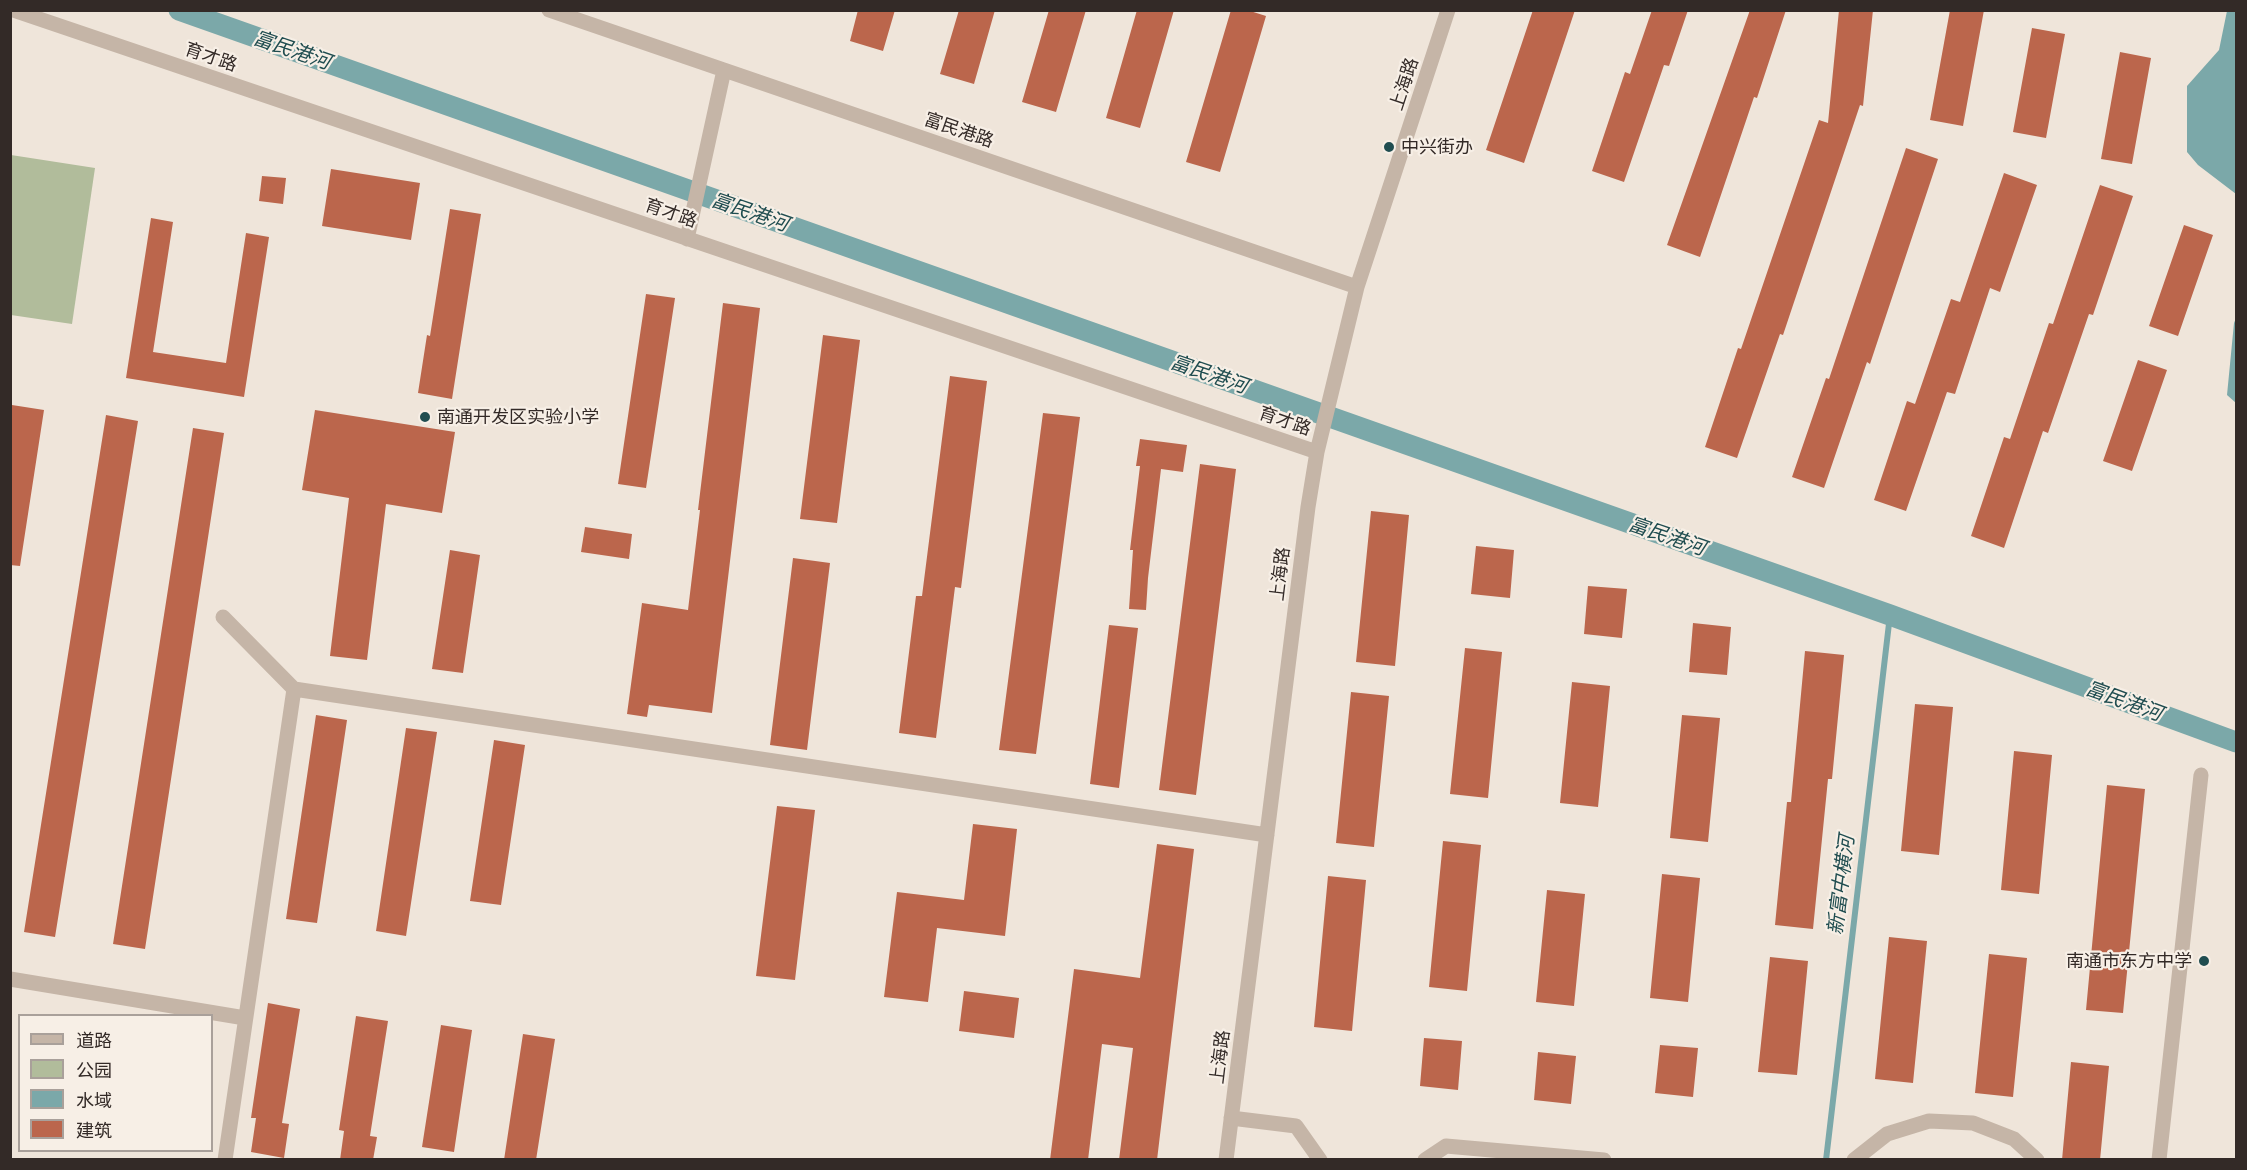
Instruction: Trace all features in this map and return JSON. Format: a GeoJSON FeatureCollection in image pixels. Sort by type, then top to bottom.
{"type":"FeatureCollection","features":[{"type":"Feature","properties":{"kind":"street","name":"育才路"},"geometry":{"type":"LineString","coordinates":[[12,10],[1317,451]]}},
{"type":"Feature","properties":{"kind":"street","name":"富民港路"},"geometry":{"type":"LineString","coordinates":[[549,10],[1357,287]]}},
{"type":"Feature","properties":{"kind":"street","name":"上海路"},"geometry":{"type":"LineString","coordinates":[[1227,1160],[1308,507],[1317,451],[1357,287],[1448,10]]}},
{"type":"Feature","properties":{"kind":"street"},"geometry":{"type":"LineString","coordinates":[[687,238],[724,70]]}},
{"type":"Feature","properties":{"kind":"street"},"geometry":{"type":"LineString","coordinates":[[223,617],[294,688],[1267,835]]}},
{"type":"Feature","properties":{"kind":"street"},"geometry":{"type":"LineString","coordinates":[[225,1160],[294,688]]}},
{"type":"Feature","properties":{"kind":"street"},"geometry":{"type":"LineString","coordinates":[[2159,1160],[2201,775]]}},
{"type":"Feature","properties":{"kind":"street"},"geometry":{"type":"LineString","coordinates":[[10,979],[245,1018]]}},
{"type":"Feature","properties":{"kind":"street"},"geometry":{"type":"LineString","coordinates":[[1232,1118],[1296,1126],[1320,1160]]}},
{"type":"Feature","properties":{"kind":"street"},"geometry":{"type":"LineString","coordinates":[[1854,1160],[1887,1134],[1929,1121],[1973,1123],[2014,1139],[2037,1160]]}},
{"type":"Feature","properties":{"kind":"street"},"geometry":{"type":"LineString","coordinates":[[1425,1160],[1446,1146],[1604,1160]]}},
{"type":"Feature","properties":{"kind":"green space"},"geometry":{"type":"Polygon","coordinates":[[[11,155],[95,168],[72,324],[11,315],[11,155]]]}},
{"type":"Feature","properties":{"kind":"water"},"geometry":{"type":"Polygon","coordinates":[[[2227,11],[2236,12],[2236,194],[2198,165],[2187,152],[2187,86],[2219,50],[2227,11]]]}},
{"type":"Feature","properties":{"kind":"water"},"geometry":{"type":"Polygon","coordinates":[[[2236,318],[2236,403],[2227,395],[2236,318]]]}},
{"type":"Feature","properties":{"kind":"building"},"geometry":{"type":"Polygon","coordinates":[[[858,10],[895,10],[883,51],[850,41],[858,10]]]}},
{"type":"Feature","properties":{"kind":"building"},"geometry":{"type":"Polygon","coordinates":[[[959,10],[995,10],[974,84],[940,74],[959,10]]]}},
{"type":"Feature","properties":{"kind":"building"},"geometry":{"type":"Polygon","coordinates":[[[1049,10],[1086,10],[1056,112],[1022,102],[1049,10]]]}},
{"type":"Feature","properties":{"kind":"building"},"geometry":{"type":"Polygon","coordinates":[[[1137,10],[1174,10],[1140,128],[1106,118],[1137,10]]]}},
{"type":"Feature","properties":{"kind":"building"},"geometry":{"type":"Polygon","coordinates":[[[1231,10],[1247,10],[1266,16],[1220,172],[1186,162],[1231,10]]]}},
{"type":"Feature","properties":{"kind":"building"},"geometry":{"type":"Polygon","coordinates":[[[1533,10],[1575,10],[1524,163],[1486,150],[1533,10]]]}},
{"type":"Feature","properties":{"kind":"building"},"geometry":{"type":"Polygon","coordinates":[[[1652,10],[1688,10],[1669,66],[1664,65],[1624,182],[1592,171],[1625,72],[1630,74],[1652,10]]]}},
{"type":"Feature","properties":{"kind":"building"},"geometry":{"type":"Polygon","coordinates":[[[1750,10],[1786,10],[1700,257],[1667,245],[1750,10]]]}},
{"type":"Feature","properties":{"kind":"building"},"geometry":{"type":"Polygon","coordinates":[[[1839,10],[1873,10],[1863,106],[1860,105],[1783,335],[1780,334],[1737,458],[1705,447],[1819,120],[1828,123],[1839,10]]]}},
{"type":"Feature","properties":{"kind":"building"},"geometry":{"type":"Polygon","coordinates":[[[1950,10],[1984,10],[1963,126],[1930,120],[1950,10]]]}},
{"type":"Feature","properties":{"kind":"building"},"geometry":{"type":"Polygon","coordinates":[[[2032,28],[2065,34],[2046,138],[2013,132],[2032,28]]]}},
{"type":"Feature","properties":{"kind":"building"},"geometry":{"type":"Polygon","coordinates":[[[2120,52],[2151,58],[2132,164],[2101,159],[2120,52]]]}},
{"type":"Feature","properties":{"kind":"building"},"geometry":{"type":"Polygon","coordinates":[[[1906,148],[1938,159],[1870,364],[1867,362],[1824,488],[1792,477],[1826,378],[1829,379],[1906,148]]]}},
{"type":"Feature","properties":{"kind":"building"},"geometry":{"type":"Polygon","coordinates":[[[331,169],[420,183],[411,240],[322,226],[331,169]]]}},
{"type":"Feature","properties":{"kind":"building"},"geometry":{"type":"Polygon","coordinates":[[[2004,173],[2037,185],[2000,292],[1990,288],[1955,394],[1947,392],[1906,511],[1874,500],[1907,401],[1915,404],[1951,299],[1960,302],[2004,173]]]}},
{"type":"Feature","properties":{"kind":"building"},"geometry":{"type":"Polygon","coordinates":[[[262,176],[286,178],[283,204],[259,201],[262,176]]]}},
{"type":"Feature","properties":{"kind":"building"},"geometry":{"type":"Polygon","coordinates":[[[2100,185],[2133,196],[2093,315],[2089,314],[2048,433],[2043,431],[2004,548],[1971,536],[2004,437],[2010,439],[2049,323],[2053,324],[2100,185]]]}},
{"type":"Feature","properties":{"kind":"building"},"geometry":{"type":"Polygon","coordinates":[[[450,209],[481,214],[452,399],[418,393],[427,335],[430,336],[450,209]]]}},
{"type":"Feature","properties":{"kind":"building"},"geometry":{"type":"Polygon","coordinates":[[[151,218],[173,222],[153,352],[226,363],[246,233],[269,237],[244,397],[126,378],[151,218]]]}},
{"type":"Feature","properties":{"kind":"building"},"geometry":{"type":"Polygon","coordinates":[[[2184,225],[2213,235],[2178,336],[2149,326],[2184,225]]]}},
{"type":"Feature","properties":{"kind":"building"},"geometry":{"type":"Polygon","coordinates":[[[646,294],[675,298],[646,488],[618,484],[646,294]]]}},
{"type":"Feature","properties":{"kind":"building"},"geometry":{"type":"Polygon","coordinates":[[[723,303],[760,308],[712,713],[649,705],[647,717],[627,714],[642,603],[688,610],[723,303]]]}},
{"type":"Feature","properties":{"kind":"building"},"geometry":{"type":"Polygon","coordinates":[[[823,335],[860,340],[837,523],[800,519],[823,335]]]}},
{"type":"Feature","properties":{"kind":"building"},"geometry":{"type":"Polygon","coordinates":[[[2138,360],[2167,370],[2132,471],[2103,461],[2138,360]]]}},
{"type":"Feature","properties":{"kind":"building"},"geometry":{"type":"Polygon","coordinates":[[[950,376],[987,381],[961,588],[955,587],[936,738],[899,733],[916,596],[922,596],[950,376]]]}},
{"type":"Feature","properties":{"kind":"building"},"geometry":{"type":"Polygon","coordinates":[[[12,405],[44,410],[20,566],[10,565],[12,405]]]}},
{"type":"Feature","properties":{"kind":"building"},"geometry":{"type":"Polygon","coordinates":[[[315,410],[455,432],[442,513],[386,504],[367,660],[330,656],[349,498],[302,490],[315,410]]]}},
{"type":"Feature","properties":{"kind":"building"},"geometry":{"type":"Polygon","coordinates":[[[1043,413],[1080,417],[1036,754],[999,750],[1043,413]]]}},
{"type":"Feature","properties":{"kind":"building"},"geometry":{"type":"Polygon","coordinates":[[[106,415],[138,421],[55,937],[24,932],[106,415]]]}},
{"type":"Feature","properties":{"kind":"building"},"geometry":{"type":"Polygon","coordinates":[[[193,428],[224,433],[145,949],[113,944],[193,428]]]}},
{"type":"Feature","properties":{"kind":"building"},"geometry":{"type":"Polygon","coordinates":[[[1140,439],[1187,445],[1183,472],[1161,469],[1146,610],[1129,609],[1133,550],[1130,550],[1140,466],[1136,466],[1140,439]]]}},
{"type":"Feature","properties":{"kind":"building"},"geometry":{"type":"Polygon","coordinates":[[[1200,464],[1236,469],[1196,795],[1159,790],[1200,464]]]}},
{"type":"Feature","properties":{"kind":"building"},"geometry":{"type":"Polygon","coordinates":[[[1371,511],[1409,515],[1395,666],[1356,662],[1371,511]]]}},
{"type":"Feature","properties":{"kind":"building"},"geometry":{"type":"Polygon","coordinates":[[[585,527],[632,534],[629,559],[581,552],[585,527]]]}},
{"type":"Feature","properties":{"kind":"building"},"geometry":{"type":"Polygon","coordinates":[[[1476,546],[1514,550],[1510,598],[1471,594],[1476,546]]]}},
{"type":"Feature","properties":{"kind":"building"},"geometry":{"type":"Polygon","coordinates":[[[450,550],[480,555],[463,673],[432,669],[450,550]]]}},
{"type":"Feature","properties":{"kind":"building"},"geometry":{"type":"Polygon","coordinates":[[[793,558],[830,563],[807,750],[770,745],[793,558]]]}},
{"type":"Feature","properties":{"kind":"building"},"geometry":{"type":"Polygon","coordinates":[[[1588,586],[1627,589],[1622,638],[1584,634],[1588,586]]]}},
{"type":"Feature","properties":{"kind":"building"},"geometry":{"type":"Polygon","coordinates":[[[1693,623],[1731,627],[1727,675],[1689,672],[1693,623]]]}},
{"type":"Feature","properties":{"kind":"building"},"geometry":{"type":"Polygon","coordinates":[[[1109,625],[1138,628],[1119,788],[1090,784],[1109,625]]]}},
{"type":"Feature","properties":{"kind":"building"},"geometry":{"type":"Polygon","coordinates":[[[1465,648],[1502,652],[1488,798],[1450,794],[1465,648]]]}},
{"type":"Feature","properties":{"kind":"building"},"geometry":{"type":"Polygon","coordinates":[[[1805,651],[1844,655],[1832,779],[1828,779],[1813,929],[1775,925],[1787,802],[1791,802],[1805,651]]]}},
{"type":"Feature","properties":{"kind":"building"},"geometry":{"type":"Polygon","coordinates":[[[1572,682],[1610,686],[1598,807],[1560,803],[1572,682]]]}},
{"type":"Feature","properties":{"kind":"building"},"geometry":{"type":"Polygon","coordinates":[[[1351,692],[1389,696],[1374,847],[1336,843],[1351,692]]]}},
{"type":"Feature","properties":{"kind":"building"},"geometry":{"type":"Polygon","coordinates":[[[1915,704],[1953,707],[1939,855],[1901,851],[1915,704]]]}},
{"type":"Feature","properties":{"kind":"building"},"geometry":{"type":"Polygon","coordinates":[[[316,715],[347,720],[317,923],[286,919],[316,715]]]}},
{"type":"Feature","properties":{"kind":"building"},"geometry":{"type":"Polygon","coordinates":[[[1682,715],[1720,718],[1708,842],[1670,838],[1682,715]]]}},
{"type":"Feature","properties":{"kind":"building"},"geometry":{"type":"Polygon","coordinates":[[[406,728],[437,732],[406,936],[376,931],[406,728]]]}},
{"type":"Feature","properties":{"kind":"building"},"geometry":{"type":"Polygon","coordinates":[[[494,740],[525,745],[501,905],[470,901],[494,740]]]}},
{"type":"Feature","properties":{"kind":"building"},"geometry":{"type":"Polygon","coordinates":[[[2014,751],[2052,755],[2039,894],[2001,890],[2014,751]]]}},
{"type":"Feature","properties":{"kind":"building"},"geometry":{"type":"Polygon","coordinates":[[[2107,785],[2145,789],[2123,1013],[2086,1010],[2107,785]]]}},
{"type":"Feature","properties":{"kind":"building"},"geometry":{"type":"Polygon","coordinates":[[[777,806],[815,810],[795,980],[756,976],[777,806]]]}},
{"type":"Feature","properties":{"kind":"building"},"geometry":{"type":"Polygon","coordinates":[[[973,824],[1017,829],[1005,936],[937,928],[928,1002],[884,997],[897,892],[964,900],[973,824]]]}},
{"type":"Feature","properties":{"kind":"building"},"geometry":{"type":"Polygon","coordinates":[[[1443,841],[1481,845],[1467,991],[1429,987],[1443,841]]]}},
{"type":"Feature","properties":{"kind":"building"},"geometry":{"type":"Polygon","coordinates":[[[1157,844],[1194,849],[1157,1160],[1119,1160],[1133,1048],[1102,1044],[1088,1160],[1050,1160],[1074,969],[1140,978],[1157,844]]]}},
{"type":"Feature","properties":{"kind":"building"},"geometry":{"type":"Polygon","coordinates":[[[1662,874],[1700,878],[1688,1002],[1650,998],[1662,874]]]}},
{"type":"Feature","properties":{"kind":"building"},"geometry":{"type":"Polygon","coordinates":[[[1328,876],[1366,880],[1352,1031],[1314,1027],[1328,876]]]}},
{"type":"Feature","properties":{"kind":"building"},"geometry":{"type":"Polygon","coordinates":[[[1547,890],[1585,894],[1574,1006],[1536,1002],[1547,890]]]}},
{"type":"Feature","properties":{"kind":"building"},"geometry":{"type":"Polygon","coordinates":[[[1889,937],[1927,941],[1913,1083],[1875,1079],[1889,937]]]}},
{"type":"Feature","properties":{"kind":"building"},"geometry":{"type":"Polygon","coordinates":[[[1989,954],[2027,958],[2013,1097],[1975,1093],[1989,954]]]}},
{"type":"Feature","properties":{"kind":"building"},"geometry":{"type":"Polygon","coordinates":[[[1770,957],[1808,961],[1797,1075],[1758,1072],[1770,957]]]}},
{"type":"Feature","properties":{"kind":"building"},"geometry":{"type":"Polygon","coordinates":[[[964,991],[1019,998],[1014,1038],[959,1031],[964,991]]]}},
{"type":"Feature","properties":{"kind":"building"},"geometry":{"type":"Polygon","coordinates":[[[268,1003],[300,1009],[282,1123],[289,1124],[284,1158],[251,1152],[256,1118],[251,1118],[268,1003]]]}},
{"type":"Feature","properties":{"kind":"building"},"geometry":{"type":"Polygon","coordinates":[[[356,1016],[388,1021],[370,1136],[377,1137],[373,1160],[340,1160],[344,1131],[339,1130],[356,1016]]]}},
{"type":"Feature","properties":{"kind":"building"},"geometry":{"type":"Polygon","coordinates":[[[441,1025],[472,1030],[454,1152],[422,1147],[441,1025]]]}},
{"type":"Feature","properties":{"kind":"building"},"geometry":{"type":"Polygon","coordinates":[[[523,1034],[555,1039],[536,1160],[504,1160],[523,1034]]]}},
{"type":"Feature","properties":{"kind":"building"},"geometry":{"type":"Polygon","coordinates":[[[1424,1038],[1462,1041],[1458,1090],[1420,1086],[1424,1038]]]}},
{"type":"Feature","properties":{"kind":"building"},"geometry":{"type":"Polygon","coordinates":[[[1660,1045],[1698,1048],[1693,1097],[1655,1093],[1660,1045]]]}},
{"type":"Feature","properties":{"kind":"building"},"geometry":{"type":"Polygon","coordinates":[[[1538,1052],[1576,1056],[1571,1104],[1534,1100],[1538,1052]]]}},
{"type":"Feature","properties":{"kind":"building"},"geometry":{"type":"Polygon","coordinates":[[[2071,1062],[2109,1066],[2100,1160],[2062,1160],[2071,1062]]]}},
{"type":"Feature","properties":{"kind":"waterway","name":"富民港河"},"geometry":{"type":"LineString","coordinates":[[179,10],[1890,615],[2236,742]]}},
{"type":"Feature","properties":{"kind":"waterway","name":"新富中横河"},"geometry":{"type":"LineString","coordinates":[[1826,1160],[1890,615]]}},
{"type":"Feature","properties":{"kind":"place","name":"中兴街办"},"geometry":{"type":"Point","coordinates":[1389,147]}},
{"type":"Feature","properties":{"kind":"place","name":"南通开发区实验小学"},"geometry":{"type":"Point","coordinates":[425,417]}},
{"type":"Feature","properties":{"kind":"place","name":"南通市东方中学"},"geometry":{"type":"Point","coordinates":[2204,961]}}]}
